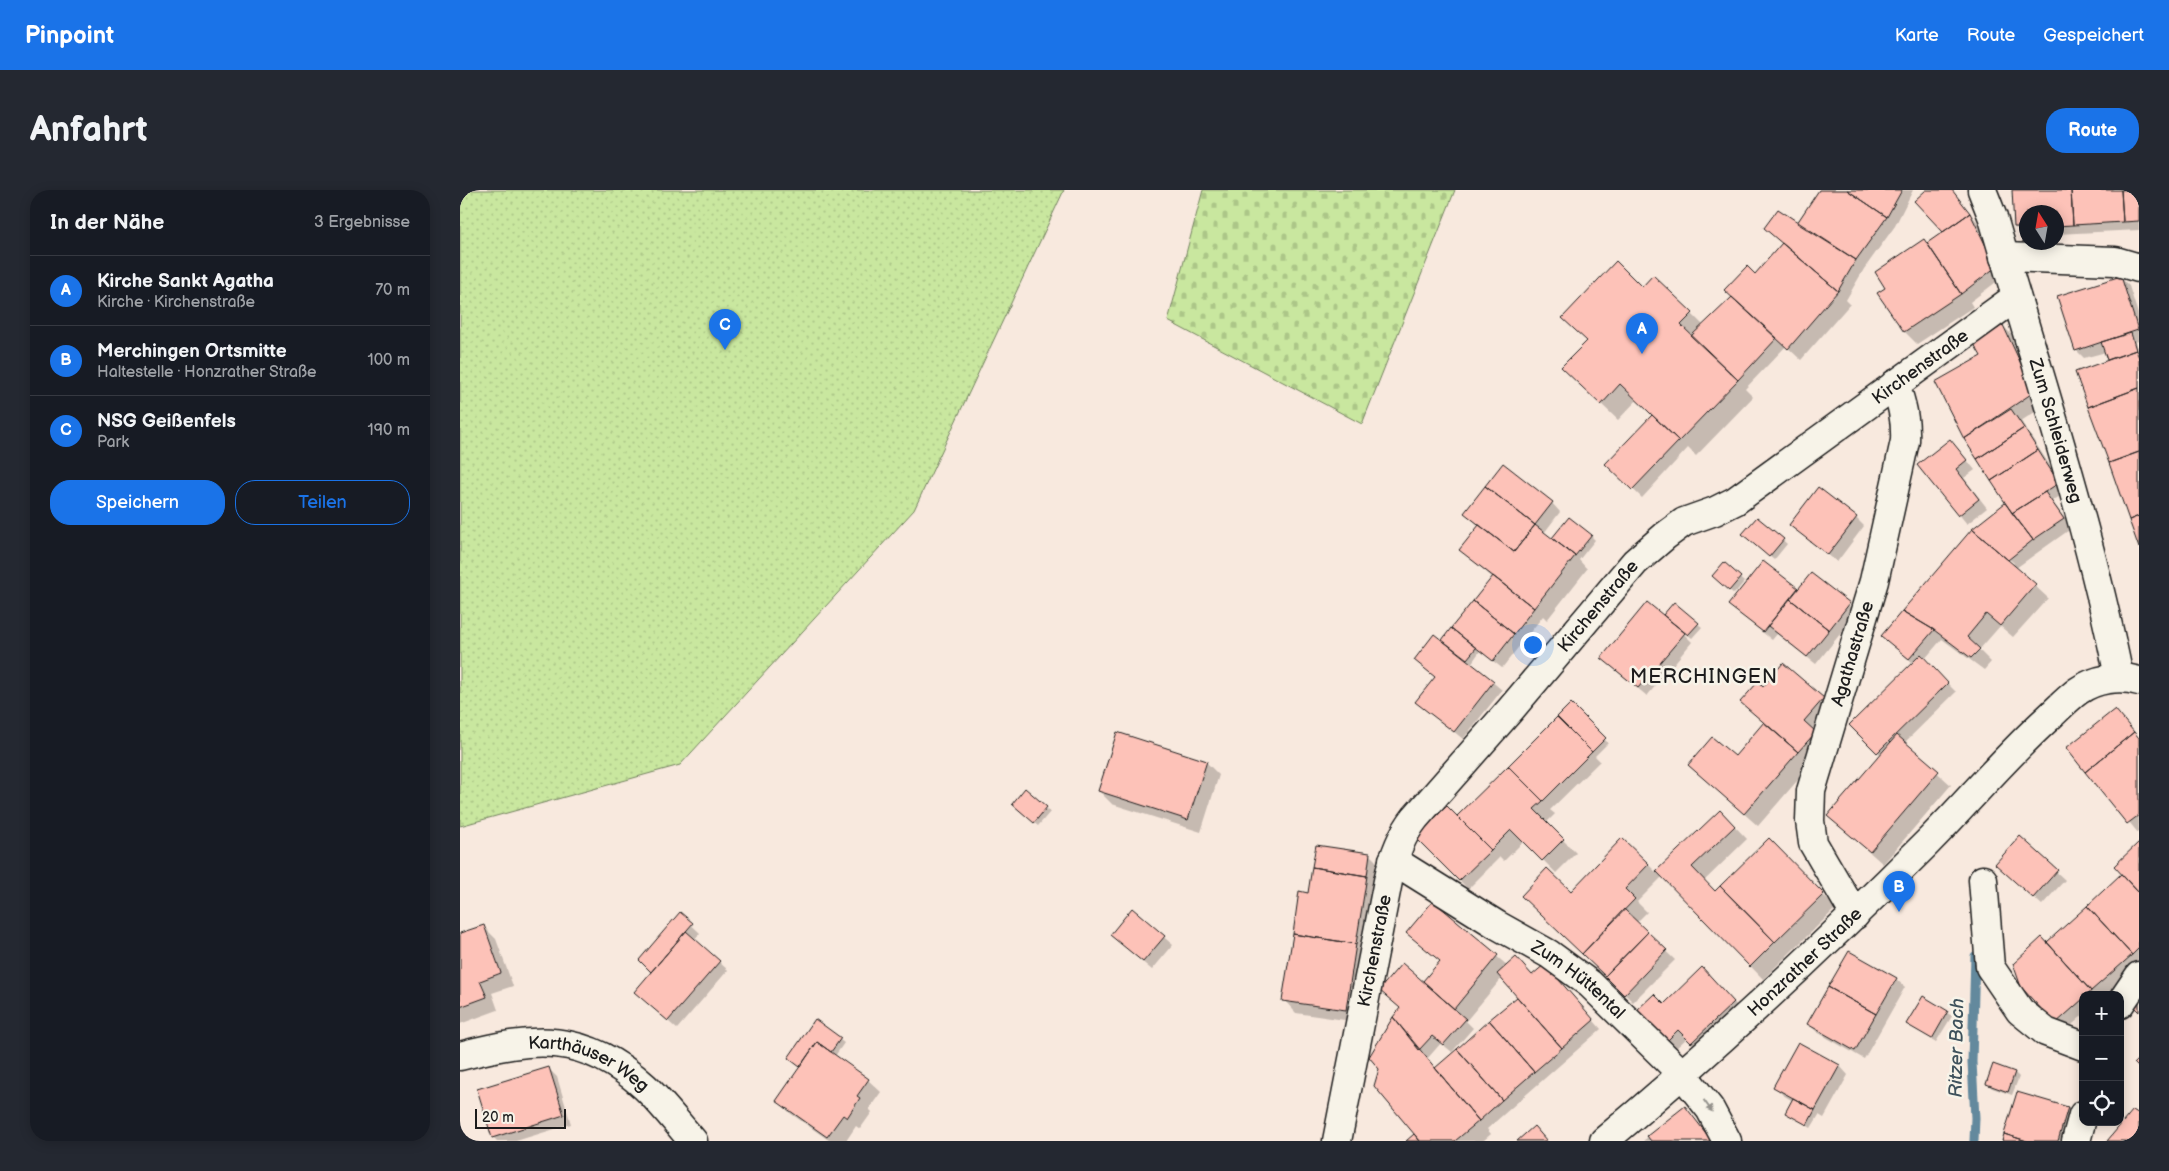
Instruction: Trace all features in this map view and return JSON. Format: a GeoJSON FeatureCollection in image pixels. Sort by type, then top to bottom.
{"type":"FeatureCollection","features":[{"type":"Feature","properties":{"kind":"street","name":"Zum Schleiderweg"},"geometry":{"type":"LineString","coordinates":[[1982,190],[1993,218],[2085,534],[2107,617],[2129,679]]}},
{"type":"Feature","properties":{"kind":"street"},"geometry":{"type":"LineString","coordinates":[[2004,257],[2115,261],[2139,268]]}},
{"type":"Feature","properties":{"kind":"street","name":"Kirchenstraße"},"geometry":{"type":"LineString","coordinates":[[1337,1141],[1393,860],[1405,831],[1415,818],[1511,709],[1635,562],[1684,522],[1735,502],[2016,297]]}},
{"type":"Feature","properties":{"kind":"street","name":"Agathastraße"},"geometry":{"type":"LineString","coordinates":[[1855,915],[1813,843],[1810,822],[1811,791],[1874,581],[1905,441],[1906,424],[1903,405],[1895,384]]}},
{"type":"Feature","properties":{"kind":"street","name":"Honzrather Straße"},"geometry":{"type":"LineString","coordinates":[[1604,1141],[1683,1075],[1855,915],[1955,815],[2021,743],[2078,691],[2096,683],[2129,679]]}},
{"type":"Feature","properties":{"kind":"street","name":"Zum Hüttental"},"geometry":{"type":"LineString","coordinates":[[1393,860],[1497,925],[1549,954],[1590,984],[1683,1075],[1710,1108],[1727,1141]]}},
{"type":"Feature","properties":{"kind":"street"},"geometry":{"type":"LineString","coordinates":[[1982,880],[1990,967],[2020,1011],[2046,1032],[2079,1044]]}},
{"type":"Feature","properties":{"kind":"street"},"geometry":{"type":"LineString","coordinates":[[2124,998],[2139,976]]}},
{"type":"Feature","properties":{"kind":"street","name":"Karthäuser Weg"},"geometry":{"type":"LineString","coordinates":[[460,1056],[537,1041],[572,1044],[596,1053],[621,1067],[646,1087],[693,1141]]}},
{"type":"Feature","properties":{"kind":"street"},"geometry":{"type":"LineString","coordinates":[[2076,1141],[2080,1126]]}},
{"type":"Feature","properties":{"kind":"green space"},"geometry":{"type":"Polygon","coordinates":[[[460,190],[1064,190],[914,510],[680,765],[460,826],[460,190]]]}},
{"type":"Feature","properties":{"kind":"green space"},"geometry":{"type":"Polygon","coordinates":[[[1203,190],[1455,190],[1362,424],[1168,321],[1203,190]]]}},
{"type":"Feature","properties":{"kind":"building"},"geometry":{"type":"Polygon","coordinates":[[[1819,190],[1847,190],[1887,217],[1856,260],[1797,223],[1819,190]]]}},
{"type":"Feature","properties":{"kind":"building"},"geometry":{"type":"Polygon","coordinates":[[[1847,190],[1902,190],[1887,217],[1847,190]]]}},
{"type":"Feature","properties":{"kind":"building"},"geometry":{"type":"Polygon","coordinates":[[[1926,190],[1952,190],[1970,213],[1943,232],[1914,201],[1926,190]]]}},
{"type":"Feature","properties":{"kind":"building"},"geometry":{"type":"Polygon","coordinates":[[[2012,190],[2071,190],[2073,225],[2064,226],[2064,205],[2019,205],[2019,227],[2014,227],[2012,190]]]}},
{"type":"Feature","properties":{"kind":"building"},"geometry":{"type":"Polygon","coordinates":[[[2071,190],[2121,190],[2123,222],[2073,225],[2071,190]]]}},
{"type":"Feature","properties":{"kind":"building"},"geometry":{"type":"Polygon","coordinates":[[[2121,190],[2139,190],[2139,221],[2123,222],[2121,190]]]}},
{"type":"Feature","properties":{"kind":"building"},"geometry":{"type":"Polygon","coordinates":[[[1778,209],[1856,260],[1838,291],[1764,228],[1778,209]]]}},
{"type":"Feature","properties":{"kind":"building"},"geometry":{"type":"Polygon","coordinates":[[[1970,213],[1996,267],[1961,294],[1927,243],[1970,213]]]}},
{"type":"Feature","properties":{"kind":"building"},"geometry":{"type":"Polygon","coordinates":[[[1924,239],[1961,294],[1904,332],[1877,293],[1885,288],[1875,272],[1924,239]]]}},
{"type":"Feature","properties":{"kind":"building"},"geometry":{"type":"Polygon","coordinates":[[[1782,243],[1838,291],[1788,349],[1724,290],[1747,266],[1755,274],[1782,243]]]}},
{"type":"Feature","properties":{"kind":"building"},"geometry":{"type":"Polygon","coordinates":[[[1616,261],[1642,287],[1653,275],[1693,313],[1681,325],[1738,380],[1679,441],[1620,384],[1601,405],[1561,367],[1587,341],[1562,318],[1616,261]]]}},
{"type":"Feature","properties":{"kind":"building"},"geometry":{"type":"Polygon","coordinates":[[[2121,276],[2138,330],[2075,351],[2057,296],[2121,276]]]}},
{"type":"Feature","properties":{"kind":"building"},"geometry":{"type":"Polygon","coordinates":[[[1732,297],[1777,338],[1738,380],[1691,336],[1732,297]]]}},
{"type":"Feature","properties":{"kind":"building"},"geometry":{"type":"Polygon","coordinates":[[[2003,325],[2034,392],[1964,439],[1935,382],[1981,356],[1974,344],[2003,325]]]}},
{"type":"Feature","properties":{"kind":"building"},"geometry":{"type":"Polygon","coordinates":[[[2131,333],[2136,350],[2107,360],[2101,342],[2131,333]]]}},
{"type":"Feature","properties":{"kind":"building"},"geometry":{"type":"Polygon","coordinates":[[[2136,350],[2139,358],[2139,388],[2088,407],[2075,372],[2136,350]]]}},
{"type":"Feature","properties":{"kind":"building"},"geometry":{"type":"Polygon","coordinates":[[[2139,388],[2139,452],[2109,463],[2088,407],[2139,388]]]}},
{"type":"Feature","properties":{"kind":"building"},"geometry":{"type":"Polygon","coordinates":[[[2011,409],[2024,428],[1977,459],[1964,439],[2011,409]]]}},
{"type":"Feature","properties":{"kind":"building"},"geometry":{"type":"Polygon","coordinates":[[[1652,415],[1679,441],[1632,490],[1605,464],[1652,415]]]}},
{"type":"Feature","properties":{"kind":"building"},"geometry":{"type":"Polygon","coordinates":[[[2024,428],[2038,450],[1991,481],[1977,459],[2024,428]]]}},
{"type":"Feature","properties":{"kind":"building"},"geometry":{"type":"Polygon","coordinates":[[[1950,439],[1967,460],[1956,469],[1979,499],[1958,516],[1917,465],[1950,439]]]}},
{"type":"Feature","properties":{"kind":"building"},"geometry":{"type":"Polygon","coordinates":[[[2038,450],[2059,483],[2012,513],[1991,481],[2038,450]]]}},
{"type":"Feature","properties":{"kind":"building"},"geometry":{"type":"Polygon","coordinates":[[[2139,452],[2139,516],[2129,520],[2109,463],[2139,452]]]}},
{"type":"Feature","properties":{"kind":"building"},"geometry":{"type":"Polygon","coordinates":[[[1503,463],[1553,502],[1535,525],[1485,486],[1503,463]]]}},
{"type":"Feature","properties":{"kind":"building"},"geometry":{"type":"Polygon","coordinates":[[[1485,486],[1535,525],[1514,552],[1464,513],[1485,486]]]}},
{"type":"Feature","properties":{"kind":"building"},"geometry":{"type":"Polygon","coordinates":[[[1818,487],[1857,517],[1828,555],[1789,525],[1818,487]]]}},
{"type":"Feature","properties":{"kind":"building"},"geometry":{"type":"Polygon","coordinates":[[[2045,492],[2064,519],[2033,540],[2012,513],[2045,492]]]}},
{"type":"Feature","properties":{"kind":"building"},"geometry":{"type":"Polygon","coordinates":[[[2005,503],[2033,540],[2008,560],[1972,529],[2005,503]]]}},
{"type":"Feature","properties":{"kind":"building"},"geometry":{"type":"Polygon","coordinates":[[[2139,516],[2139,548],[2129,520],[2139,516]]]}},
{"type":"Feature","properties":{"kind":"building"},"geometry":{"type":"Polygon","coordinates":[[[1569,517],[1592,535],[1575,556],[1552,538],[1569,517]]]}},
{"type":"Feature","properties":{"kind":"building"},"geometry":{"type":"Polygon","coordinates":[[[1757,517],[1784,539],[1769,557],[1742,534],[1757,517]]]}},
{"type":"Feature","properties":{"kind":"building"},"geometry":{"type":"Polygon","coordinates":[[[1479,525],[1514,552],[1535,525],[1575,556],[1534,608],[1459,550],[1479,525]]]}},
{"type":"Feature","properties":{"kind":"building"},"geometry":{"type":"Polygon","coordinates":[[[1972,529],[2036,584],[2000,626],[1986,614],[1967,637],[1980,649],[1971,658],[1934,630],[1902,611],[1972,529]]]}},
{"type":"Feature","properties":{"kind":"building"},"geometry":{"type":"Polygon","coordinates":[[[1763,561],[1798,588],[1763,632],[1728,605],[1763,561]]]}},
{"type":"Feature","properties":{"kind":"building"},"geometry":{"type":"Polygon","coordinates":[[[1724,562],[1741,577],[1729,591],[1712,576],[1724,562]]]}},
{"type":"Feature","properties":{"kind":"building"},"geometry":{"type":"Polygon","coordinates":[[[1811,573],[1850,603],[1829,630],[1790,599],[1811,573]]]}},
{"type":"Feature","properties":{"kind":"building"},"geometry":{"type":"Polygon","coordinates":[[[1493,576],[1534,608],[1514,634],[1473,601],[1493,576]]]}},
{"type":"Feature","properties":{"kind":"building"},"geometry":{"type":"Polygon","coordinates":[[[1790,599],[1829,630],[1807,657],[1768,626],[1790,599]]]}},
{"type":"Feature","properties":{"kind":"building"},"geometry":{"type":"Polygon","coordinates":[[[1473,601],[1514,634],[1493,661],[1451,628],[1473,601]]]}},
{"type":"Feature","properties":{"kind":"building"},"geometry":{"type":"Polygon","coordinates":[[[1647,602],[1685,633],[1638,688],[1601,658],[1647,602]]]}},
{"type":"Feature","properties":{"kind":"building"},"geometry":{"type":"Polygon","coordinates":[[[1674,602],[1699,623],[1688,635],[1663,615],[1674,602]]]}},
{"type":"Feature","properties":{"kind":"building"},"geometry":{"type":"Polygon","coordinates":[[[1902,611],[1934,630],[1909,659],[1881,636],[1902,611]]]}},
{"type":"Feature","properties":{"kind":"building"},"geometry":{"type":"Polygon","coordinates":[[[1451,628],[1476,648],[1467,659],[1442,640],[1451,628]]]}},
{"type":"Feature","properties":{"kind":"building"},"geometry":{"type":"Polygon","coordinates":[[[1434,634],[1494,681],[1454,732],[1415,702],[1435,677],[1414,660],[1434,634]]]}},
{"type":"Feature","properties":{"kind":"building"},"geometry":{"type":"Polygon","coordinates":[[[1921,654],[1948,683],[1877,753],[1849,725],[1921,654]]]}},
{"type":"Feature","properties":{"kind":"building"},"geometry":{"type":"Polygon","coordinates":[[[1783,663],[1824,698],[1804,721],[1816,732],[1798,752],[1740,702],[1758,682],[1763,687],[1783,663]]]}},
{"type":"Feature","properties":{"kind":"building"},"geometry":{"type":"Polygon","coordinates":[[[1571,703],[1606,738],[1592,752],[1557,717],[1571,703]]]}},
{"type":"Feature","properties":{"kind":"building"},"geometry":{"type":"Polygon","coordinates":[[[2115,709],[2134,732],[2085,772],[2066,748],[2115,709]]]}},
{"type":"Feature","properties":{"kind":"building"},"geometry":{"type":"Polygon","coordinates":[[[1557,717],[1592,752],[1543,801],[1508,766],[1557,717]]]}},
{"type":"Feature","properties":{"kind":"building"},"geometry":{"type":"Polygon","coordinates":[[[1764,722],[1798,752],[1744,814],[1688,765],[1712,737],[1735,756],[1764,722]]]}},
{"type":"Feature","properties":{"kind":"building"},"geometry":{"type":"Polygon","coordinates":[[[1117,732],[1207,761],[1188,820],[1098,791],[1117,732]]]}},
{"type":"Feature","properties":{"kind":"building"},"geometry":{"type":"Polygon","coordinates":[[[2134,732],[2139,738],[2139,815],[2127,824],[2085,772],[2134,732]]]}},
{"type":"Feature","properties":{"kind":"building"},"geometry":{"type":"Polygon","coordinates":[[[1897,735],[1939,771],[1870,852],[1827,816],[1897,735]]]}},
{"type":"Feature","properties":{"kind":"building"},"geometry":{"type":"Polygon","coordinates":[[[1508,766],[1543,801],[1534,809],[1564,839],[1542,861],[1511,830],[1491,850],[1457,816],[1508,766]]]}},
{"type":"Feature","properties":{"kind":"building"},"geometry":{"type":"Polygon","coordinates":[[[1025,788],[1047,807],[1034,823],[1012,804],[1025,788]]]}},
{"type":"Feature","properties":{"kind":"building"},"geometry":{"type":"Polygon","coordinates":[[[1447,806],[1491,850],[1459,881],[1415,837],[1447,806]]]}},
{"type":"Feature","properties":{"kind":"building"},"geometry":{"type":"Polygon","coordinates":[[[1720,810],[1735,826],[1692,867],[1715,891],[1720,886],[1775,942],[1750,967],[1656,871],[1720,810]]]}},
{"type":"Feature","properties":{"kind":"building"},"geometry":{"type":"Polygon","coordinates":[[[2020,836],[2058,870],[2033,898],[1995,864],[2020,836]]]}},
{"type":"Feature","properties":{"kind":"building"},"geometry":{"type":"Polygon","coordinates":[[[1622,838],[1649,864],[1625,889],[1635,899],[1582,954],[1521,896],[1547,868],[1571,891],[1622,838]]]}},
{"type":"Feature","properties":{"kind":"building"},"geometry":{"type":"Polygon","coordinates":[[[1769,838],[1824,894],[1775,942],[1720,886],[1769,838]]]}},
{"type":"Feature","properties":{"kind":"building"},"geometry":{"type":"Polygon","coordinates":[[[2139,842],[2139,893],[2114,866],[2139,842]]]}},
{"type":"Feature","properties":{"kind":"building"},"geometry":{"type":"Polygon","coordinates":[[[1316,845],[1370,853],[1367,876],[1312,867],[1316,845]]]}},
{"type":"Feature","properties":{"kind":"building"},"geometry":{"type":"Polygon","coordinates":[[[1312,867],[1367,876],[1356,944],[1293,934],[1299,891],[1308,893],[1312,867]]]}},
{"type":"Feature","properties":{"kind":"building"},"geometry":{"type":"Polygon","coordinates":[[[2121,874],[2139,893],[2139,948],[2132,955],[2087,906],[2121,874]]]}},
{"type":"Feature","properties":{"kind":"building"},"geometry":{"type":"Polygon","coordinates":[[[1433,901],[1498,955],[1454,1009],[1423,981],[1440,961],[1406,933],[1433,901]]]}},
{"type":"Feature","properties":{"kind":"building"},"geometry":{"type":"Polygon","coordinates":[[[2087,906],[2132,955],[2091,991],[2047,942],[2087,906]]]}},
{"type":"Feature","properties":{"kind":"building"},"geometry":{"type":"Polygon","coordinates":[[[1132,908],[1165,936],[1143,962],[1110,935],[1132,908]]]}},
{"type":"Feature","properties":{"kind":"building"},"geometry":{"type":"Polygon","coordinates":[[[1624,909],[1648,932],[1605,976],[1582,954],[1624,909]]]}},
{"type":"Feature","properties":{"kind":"building"},"geometry":{"type":"Polygon","coordinates":[[[680,912],[693,923],[651,972],[639,960],[680,912]]]}},
{"type":"Feature","properties":{"kind":"building"},"geometry":{"type":"Polygon","coordinates":[[[484,925],[501,973],[480,981],[487,997],[460,1007],[460,933],[484,925]]]}},
{"type":"Feature","properties":{"kind":"building"},"geometry":{"type":"Polygon","coordinates":[[[686,931],[720,961],[668,1021],[634,992],[686,931]]]}},
{"type":"Feature","properties":{"kind":"building"},"geometry":{"type":"Polygon","coordinates":[[[1648,932],[1667,950],[1624,995],[1605,976],[1648,932]]]}},
{"type":"Feature","properties":{"kind":"building"},"geometry":{"type":"Polygon","coordinates":[[[1293,934],[1356,944],[1346,1010],[1282,1001],[1293,934]]]}},
{"type":"Feature","properties":{"kind":"building"},"geometry":{"type":"Polygon","coordinates":[[[2042,937],[2091,991],[2079,991],[2079,1003],[2055,1024],[2021,987],[2013,964],[2042,937]]]}},
{"type":"Feature","properties":{"kind":"building"},"geometry":{"type":"Polygon","coordinates":[[[1849,951],[1897,978],[1876,1014],[1828,987],[1849,951]]]}},
{"type":"Feature","properties":{"kind":"building"},"geometry":{"type":"Polygon","coordinates":[[[1516,957],[1532,975],[1545,964],[1594,1020],[1562,1048],[1497,974],[1516,957]]]}},
{"type":"Feature","properties":{"kind":"building"},"geometry":{"type":"Polygon","coordinates":[[[1402,963],[1466,1019],[1443,1045],[1432,1036],[1419,1050],[1393,1017],[1400,1008],[1379,990],[1402,963]]]}},
{"type":"Feature","properties":{"kind":"building"},"geometry":{"type":"Polygon","coordinates":[[[1702,967],[1734,1002],[1691,1043],[1678,1030],[1666,1042],[1636,1011],[1654,994],[1664,1004],[1702,967]]]}},
{"type":"Feature","properties":{"kind":"building"},"geometry":{"type":"Polygon","coordinates":[[[1828,987],[1876,1014],[1855,1051],[1807,1024],[1828,987]]]}},
{"type":"Feature","properties":{"kind":"building"},"geometry":{"type":"Polygon","coordinates":[[[1923,996],[1948,1011],[1932,1039],[1906,1024],[1923,996]]]}},
{"type":"Feature","properties":{"kind":"building"},"geometry":{"type":"Polygon","coordinates":[[[1517,997],[1562,1048],[1534,1072],[1489,1020],[1517,997]]]}},
{"type":"Feature","properties":{"kind":"building"},"geometry":{"type":"Polygon","coordinates":[[[2139,1001],[2139,1012],[2133,1006],[2139,1001]]]}},
{"type":"Feature","properties":{"kind":"building"},"geometry":{"type":"Polygon","coordinates":[[[1393,1017],[1479,1121],[1455,1141],[1420,1141],[1374,1086],[1379,1069],[1369,1057],[1393,1017]]]}},
{"type":"Feature","properties":{"kind":"building"},"geometry":{"type":"Polygon","coordinates":[[[815,1019],[841,1038],[831,1052],[817,1042],[800,1067],[788,1058],[815,1019]]]}},
{"type":"Feature","properties":{"kind":"building"},"geometry":{"type":"Polygon","coordinates":[[[1489,1020],[1534,1072],[1502,1100],[1457,1049],[1489,1020]]]}},
{"type":"Feature","properties":{"kind":"building"},"geometry":{"type":"Polygon","coordinates":[[[817,1042],[869,1079],[857,1096],[860,1098],[847,1118],[843,1115],[827,1137],[776,1101],[817,1042]]]}},
{"type":"Feature","properties":{"kind":"building"},"geometry":{"type":"Polygon","coordinates":[[[1798,1042],[1840,1065],[1815,1110],[1773,1087],[1798,1042]]]}},
{"type":"Feature","properties":{"kind":"building"},"geometry":{"type":"Polygon","coordinates":[[[1457,1049],[1502,1100],[1479,1121],[1435,1068],[1457,1049]]]}},
{"type":"Feature","properties":{"kind":"building"},"geometry":{"type":"Polygon","coordinates":[[[2139,1058],[2139,1068],[2134,1063],[2139,1058]]]}},
{"type":"Feature","properties":{"kind":"building"},"geometry":{"type":"Polygon","coordinates":[[[1993,1064],[2015,1072],[2008,1092],[1986,1084],[1993,1064]]]}},
{"type":"Feature","properties":{"kind":"building"},"geometry":{"type":"Polygon","coordinates":[[[549,1067],[564,1115],[492,1138],[477,1089],[549,1067]]]}},
{"type":"Feature","properties":{"kind":"building"},"geometry":{"type":"Polygon","coordinates":[[[2017,1092],[2068,1107],[2058,1141],[2027,1141],[2004,1134],[2017,1092]]]}},
{"type":"Feature","properties":{"kind":"building"},"geometry":{"type":"Polygon","coordinates":[[[1793,1098],[1815,1110],[1807,1125],[1785,1113],[1793,1098]]]}},
{"type":"Feature","properties":{"kind":"building"},"geometry":{"type":"Polygon","coordinates":[[[1685,1106],[1712,1141],[1651,1141],[1647,1136],[1685,1106]]]}},
{"type":"Feature","properties":{"kind":"building"},"geometry":{"type":"Polygon","coordinates":[[[2133,1110],[2139,1114],[2139,1141],[2107,1141],[2120,1126],[2124,1126],[2124,1121],[2133,1110]]]}},
{"type":"Feature","properties":{"kind":"building"},"geometry":{"type":"Polygon","coordinates":[[[1534,1126],[1547,1141],[1517,1141],[1534,1126]]]}},
{"type":"Feature","properties":{"kind":"building"},"geometry":{"type":"Polygon","coordinates":[[[1414,1134],[1420,1141],[1406,1141],[1414,1134]]]}},
{"type":"Feature","properties":{"kind":"building"},"geometry":{"type":"Polygon","coordinates":[[[2004,1134],[2027,1141],[2002,1141],[2004,1134]]]}},
{"type":"Feature","properties":{"kind":"waterway","name":"Ritzer Bach"},"geometry":{"type":"LineString","coordinates":[[1974,1141],[1975,1118],[1972,1062],[1975,956]]}},
{"type":"Feature","properties":{"kind":"place","name":"NSG Geißenfels"},"geometry":{"type":"Point","coordinates":[725,350]}},
{"type":"Feature","properties":{"kind":"place","name":"Kirche Sankt Agatha"},"geometry":{"type":"Point","coordinates":[1642,354]}},
{"type":"Feature","properties":{"kind":"place","name":"Merchingen Ortsmitte"},"geometry":{"type":"Point","coordinates":[1899,912]}},
{"type":"Feature","properties":{"kind":"district","name":"MERCHINGEN"},"geometry":{"type":"Point","coordinates":[1704,677]}}]}
